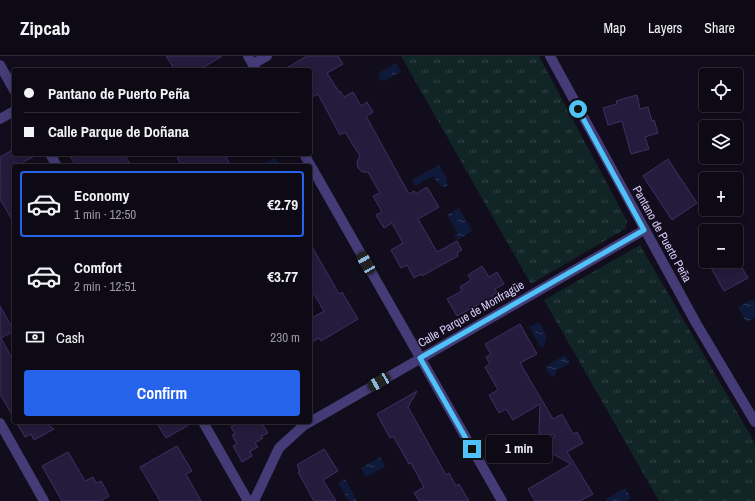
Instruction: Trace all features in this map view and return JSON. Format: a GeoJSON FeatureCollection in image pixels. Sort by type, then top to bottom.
{"type":"FeatureCollection","features":[{"type":"Feature","properties":{"kind":"street"},"geometry":{"type":"LineString","coordinates":[[252,64],[267,56]]}},
{"type":"Feature","properties":{"kind":"street","name":"Pantano de Puerto Peña"},"geometry":{"type":"LineString","coordinates":[[550,56],[696,323],[755,422]]}},
{"type":"Feature","properties":{"kind":"street"},"geometry":{"type":"LineString","coordinates":[[0,65],[12,86]]}},
{"type":"Feature","properties":{"kind":"street"},"geometry":{"type":"LineString","coordinates":[[0,119],[12,111]]}},
{"type":"Feature","properties":{"kind":"street"},"geometry":{"type":"LineString","coordinates":[[312,168],[502,501]]}},
{"type":"Feature","properties":{"kind":"street","name":"Calle Parque de Monfragüe"},"geometry":{"type":"LineString","coordinates":[[312,421],[644,230]]}},
{"type":"Feature","properties":{"kind":"street"},"geometry":{"type":"LineString","coordinates":[[0,423],[44,501]]}},
{"type":"Feature","properties":{"kind":"street"},"geometry":{"type":"LineString","coordinates":[[204,424],[248,501]]}},
{"type":"Feature","properties":{"kind":"street","name":"Calle Parque de Monfragüe"},"geometry":{"type":"LineString","coordinates":[[254,501],[279,448],[306,424]]}},
{"type":"Feature","properties":{"kind":"green space"},"geometry":{"type":"Polygon","coordinates":[[[401,56],[539,56],[627,221],[625,229],[531,284],[401,56]]]}},
{"type":"Feature","properties":{"kind":"green space"},"geometry":{"type":"Polygon","coordinates":[[[640,245],[755,443],[755,501],[659,501],[544,300],[640,245]]]}},
{"type":"Feature","properties":{"kind":"water"},"geometry":{"type":"Polygon","coordinates":[[[396,63],[401,72],[384,81],[382,79],[379,80],[379,73],[396,63]]]}},
{"type":"Feature","properties":{"kind":"water"},"geometry":{"type":"Polygon","coordinates":[[[275,158],[279,164],[266,164],[265,163],[275,158]]]}},
{"type":"Feature","properties":{"kind":"water"},"geometry":{"type":"Polygon","coordinates":[[[439,165],[448,180],[446,181],[448,185],[443,188],[433,176],[415,186],[412,180],[439,165]]]}},
{"type":"Feature","properties":{"kind":"water"},"geometry":{"type":"Polygon","coordinates":[[[459,208],[472,231],[457,240],[454,235],[458,234],[447,215],[459,208]]]}},
{"type":"Feature","properties":{"kind":"water"},"geometry":{"type":"Polygon","coordinates":[[[753,299],[755,303],[755,318],[746,322],[738,307],[753,299]]]}},
{"type":"Feature","properties":{"kind":"water"},"geometry":{"type":"Polygon","coordinates":[[[539,322],[547,336],[543,347],[540,346],[529,327],[539,322]]]}},
{"type":"Feature","properties":{"kind":"water"},"geometry":{"type":"Polygon","coordinates":[[[565,355],[570,363],[556,371],[555,376],[552,377],[545,367],[565,355]]]}},
{"type":"Feature","properties":{"kind":"water"},"geometry":{"type":"Polygon","coordinates":[[[380,457],[385,466],[366,477],[361,468],[380,457]]]}},
{"type":"Feature","properties":{"kind":"water"},"geometry":{"type":"Polygon","coordinates":[[[345,479],[357,501],[349,501],[338,483],[345,479]]]}},
{"type":"Feature","properties":{"kind":"water"},"geometry":{"type":"Polygon","coordinates":[[[625,488],[631,498],[626,501],[607,501],[606,499],[625,488]]]}},
{"type":"Feature","properties":{"kind":"building"},"geometry":{"type":"Polygon","coordinates":[[[166,56],[222,56],[202,68],[174,68],[166,56]]]}},
{"type":"Feature","properties":{"kind":"building"},"geometry":{"type":"Polygon","coordinates":[[[307,56],[338,56],[343,64],[327,73],[344,97],[353,92],[361,106],[367,102],[373,112],[366,116],[409,194],[414,191],[416,194],[427,187],[439,207],[418,219],[437,252],[457,241],[462,250],[457,253],[458,256],[422,276],[421,274],[414,278],[407,265],[401,268],[391,250],[403,243],[392,223],[384,228],[376,215],[382,212],[373,196],[380,193],[368,172],[362,172],[358,168],[357,162],[360,156],[345,132],[340,135],[318,94],[312,97],[312,68],[286,68],[307,56]]]}},
{"type":"Feature","properties":{"kind":"building"},"geometry":{"type":"Polygon","coordinates":[[[637,95],[640,109],[648,107],[652,121],[654,120],[658,133],[645,137],[649,149],[631,154],[622,121],[608,125],[603,108],[617,104],[616,101],[637,95]]]}},
{"type":"Feature","properties":{"kind":"building"},"geometry":{"type":"Polygon","coordinates":[[[12,150],[12,156],[34,156],[20,164],[12,164],[12,220],[0,199],[0,157],[12,150]]]}},
{"type":"Feature","properties":{"kind":"building"},"geometry":{"type":"Polygon","coordinates":[[[70,156],[125,156],[130,164],[75,164],[70,156]]]}},
{"type":"Feature","properties":{"kind":"building"},"geometry":{"type":"Polygon","coordinates":[[[180,156],[225,156],[230,164],[181,164],[177,158],[180,156]]]}},
{"type":"Feature","properties":{"kind":"building"},"geometry":{"type":"Polygon","coordinates":[[[668,159],[697,203],[672,220],[643,176],[668,159]]]}},
{"type":"Feature","properties":{"kind":"building"},"geometry":{"type":"Polygon","coordinates":[[[312,247],[339,294],[342,292],[358,319],[321,341],[319,338],[312,342],[312,318],[324,311],[312,291],[312,247]]]}},
{"type":"Feature","properties":{"kind":"building"},"geometry":{"type":"Polygon","coordinates":[[[482,266],[489,277],[497,272],[504,284],[495,289],[497,292],[492,296],[493,298],[482,305],[481,303],[457,316],[447,299],[462,291],[460,287],[471,280],[468,275],[482,266]]]}},
{"type":"Feature","properties":{"kind":"building"},"geometry":{"type":"Polygon","coordinates":[[[711,268],[742,268],[748,278],[724,291],[711,268]]]}},
{"type":"Feature","properties":{"kind":"building"},"geometry":{"type":"Polygon","coordinates":[[[0,306],[12,327],[12,332],[1,338],[12,358],[12,415],[0,394],[0,306]]]}},
{"type":"Feature","properties":{"kind":"building"},"geometry":{"type":"Polygon","coordinates":[[[520,324],[537,354],[520,363],[553,419],[562,414],[573,434],[577,432],[583,443],[567,452],[593,494],[580,501],[535,501],[528,489],[571,464],[546,450],[555,435],[539,434],[540,404],[513,420],[506,409],[499,413],[489,395],[498,390],[485,367],[490,364],[486,357],[491,354],[485,344],[520,324]]]}},
{"type":"Feature","properties":{"kind":"building"},"geometry":{"type":"Polygon","coordinates":[[[417,391],[408,407],[446,475],[449,473],[456,486],[459,484],[469,501],[419,501],[414,493],[424,487],[411,463],[409,464],[393,436],[390,438],[377,414],[417,391]]]}},
{"type":"Feature","properties":{"kind":"building"},"geometry":{"type":"Polygon","coordinates":[[[17,424],[49,424],[48,425],[54,429],[34,440],[31,434],[25,437],[17,424]]]}},
{"type":"Feature","properties":{"kind":"building"},"geometry":{"type":"Polygon","coordinates":[[[157,424],[190,424],[166,438],[157,424]]]}},
{"type":"Feature","properties":{"kind":"building"},"geometry":{"type":"Polygon","coordinates":[[[236,424],[262,424],[268,433],[261,436],[263,438],[255,443],[258,447],[250,451],[252,456],[242,462],[233,446],[237,444],[232,435],[235,434],[231,427],[236,424]]]}},
{"type":"Feature","properties":{"kind":"building"},"geometry":{"type":"Polygon","coordinates":[[[177,446],[192,471],[186,474],[201,501],[160,501],[140,467],[177,446]]]}},
{"type":"Feature","properties":{"kind":"building"},"geometry":{"type":"Polygon","coordinates":[[[324,449],[338,471],[323,480],[336,501],[314,501],[298,472],[300,471],[297,465],[324,449]]]}},
{"type":"Feature","properties":{"kind":"building"},"geometry":{"type":"Polygon","coordinates":[[[68,452],[85,481],[93,477],[96,483],[101,481],[109,496],[101,501],[62,501],[42,466],[68,452]]]}},
{"type":"Feature","properties":{"kind":"route"},"geometry":{"type":"LineString","coordinates":[[472,449],[420,358],[644,230],[578,109]]}}]}
